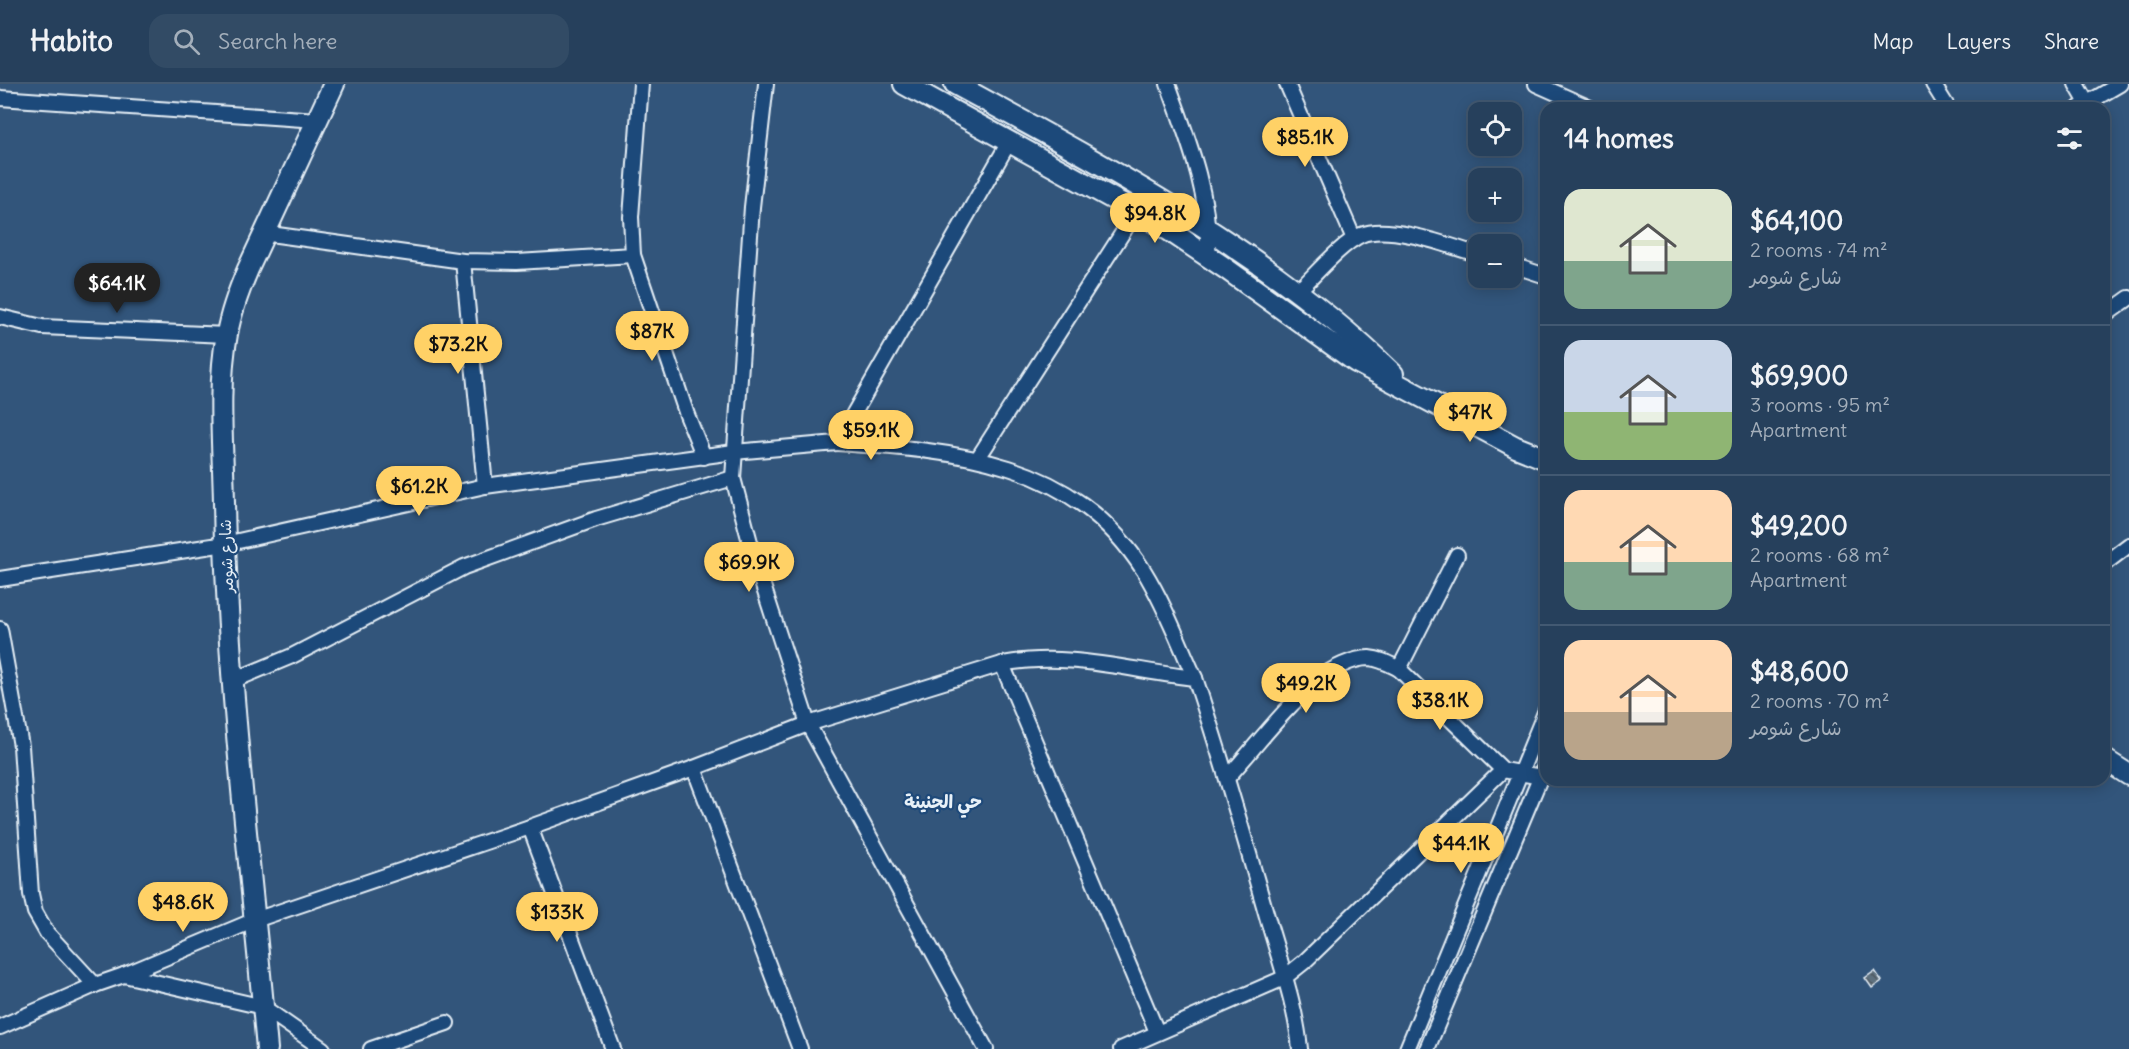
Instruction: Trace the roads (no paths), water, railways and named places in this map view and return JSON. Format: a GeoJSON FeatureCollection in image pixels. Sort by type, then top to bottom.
{"type":"FeatureCollection","features":[{"type":"Feature","properties":{"kind":"street","name":"شارع شومر"},"geometry":{"type":"LineString","coordinates":[[267,1049],[232,681],[225,544],[222,395],[227,335],[236,299],[263,233],[334,84]]}},
{"type":"Feature","properties":{"kind":"street"},"geometry":{"type":"LineString","coordinates":[[641,84],[631,224],[633,255],[683,406],[704,457]]}},
{"type":"Feature","properties":{"kind":"street"},"geometry":{"type":"LineString","coordinates":[[766,84],[752,207],[733,478],[755,561],[808,723],[986,1049]]}},
{"type":"Feature","properties":{"kind":"street"},"geometry":{"type":"LineString","coordinates":[[904,84],[1164,227],[1356,362],[1516,447],[1540,457]]}},
{"type":"Feature","properties":{"kind":"street"},"geometry":{"type":"LineString","coordinates":[[955,84],[1097,164],[1209,231],[1298,291],[1368,349],[1410,390]]}},
{"type":"Feature","properties":{"kind":"street"},"geometry":{"type":"LineString","coordinates":[[1168,84],[1197,172],[1209,231],[1208,256]]}},
{"type":"Feature","properties":{"kind":"street"},"geometry":{"type":"LineString","coordinates":[[1287,84],[1353,239]]}},
{"type":"Feature","properties":{"kind":"street"},"geometry":{"type":"LineString","coordinates":[[1536,84],[1576,102]]}},
{"type":"Feature","properties":{"kind":"street"},"geometry":{"type":"LineString","coordinates":[[1933,84],[1944,102]]}},
{"type":"Feature","properties":{"kind":"street"},"geometry":{"type":"LineString","coordinates":[[2076,84],[2082,102]]}},
{"type":"Feature","properties":{"kind":"street"},"geometry":{"type":"LineString","coordinates":[[2090,102],[2120,84]]}},
{"type":"Feature","properties":{"kind":"street"},"geometry":{"type":"LineString","coordinates":[[0,98],[317,120]]}},
{"type":"Feature","properties":{"kind":"street"},"geometry":{"type":"LineString","coordinates":[[837,443],[1010,142]]}},
{"type":"Feature","properties":{"kind":"street"},"geometry":{"type":"LineString","coordinates":[[978,458],[1136,212]]}},
{"type":"Feature","properties":{"kind":"street"},"geometry":{"type":"LineString","coordinates":[[1298,291],[1353,239],[1373,231],[1392,231],[1468,252]]}},
{"type":"Feature","properties":{"kind":"street"},"geometry":{"type":"LineString","coordinates":[[263,233],[463,261],[528,261],[633,255]]}},
{"type":"Feature","properties":{"kind":"street"},"geometry":{"type":"LineString","coordinates":[[463,261],[484,486]]}},
{"type":"Feature","properties":{"kind":"street"},"geometry":{"type":"LineString","coordinates":[[1522,268],[1540,274]]}},
{"type":"Feature","properties":{"kind":"street"},"geometry":{"type":"LineString","coordinates":[[2110,312],[2129,298]]}},
{"type":"Feature","properties":{"kind":"street"},"geometry":{"type":"LineString","coordinates":[[0,317],[42,327],[227,335]]}},
{"type":"Feature","properties":{"kind":"street"},"geometry":{"type":"LineString","coordinates":[[0,579],[225,544],[484,486],[734,452],[837,443],[906,448],[978,458],[1039,479],[1066,493],[1095,513],[1122,542],[1143,571],[1157,596],[1195,678],[1228,777],[1284,978],[1300,1049]]}},
{"type":"Feature","properties":{"kind":"street"},"geometry":{"type":"LineString","coordinates":[[232,681],[292,656],[464,567],[596,519],[733,478]]}},
{"type":"Feature","properties":{"kind":"street"},"geometry":{"type":"LineString","coordinates":[[2110,559],[2129,545]]}},
{"type":"Feature","properties":{"kind":"street"},"geometry":{"type":"LineString","coordinates":[[1399,669],[1457,555]]}},
{"type":"Feature","properties":{"kind":"street"},"geometry":{"type":"LineString","coordinates":[[0,629],[21,746],[31,894],[35,912],[47,933],[95,985]]}},
{"type":"Feature","properties":{"kind":"street"},"geometry":{"type":"LineString","coordinates":[[0,1027],[95,985],[255,920],[530,827],[694,768],[808,723],[1002,664],[1033,659],[1079,661],[1195,678]]}},
{"type":"Feature","properties":{"kind":"street"},"geometry":{"type":"LineString","coordinates":[[1228,777],[1320,678],[1346,664],[1365,659],[1383,660],[1399,669],[1503,770],[1521,772],[1540,770]]}},
{"type":"Feature","properties":{"kind":"street"},"geometry":{"type":"LineString","coordinates":[[1002,664],[1157,1032]]}},
{"type":"Feature","properties":{"kind":"street"},"geometry":{"type":"LineString","coordinates":[[1407,1049],[1540,726]]}},
{"type":"Feature","properties":{"kind":"street"},"geometry":{"type":"LineString","coordinates":[[2110,763],[2129,776]]}},
{"type":"Feature","properties":{"kind":"street"},"geometry":{"type":"LineString","coordinates":[[694,768],[800,1049]]}},
{"type":"Feature","properties":{"kind":"street"},"geometry":{"type":"LineString","coordinates":[[1121,1049],[1284,978],[1312,954],[1503,770]]}},
{"type":"Feature","properties":{"kind":"street"},"geometry":{"type":"LineString","coordinates":[[1427,1049],[1540,780]]}},
{"type":"Feature","properties":{"kind":"street"},"geometry":{"type":"LineString","coordinates":[[530,827],[613,1049]]}},
{"type":"Feature","properties":{"kind":"street"},"geometry":{"type":"LineString","coordinates":[[124,975],[263,1006],[323,1049]]}},
{"type":"Feature","properties":{"kind":"street"},"geometry":{"type":"LineString","coordinates":[[371,1049],[447,1023]]}},
{"type":"Feature","properties":{"kind":"district","name":"حي الجنينة"},"geometry":{"type":"Point","coordinates":[943,801]}}]}
